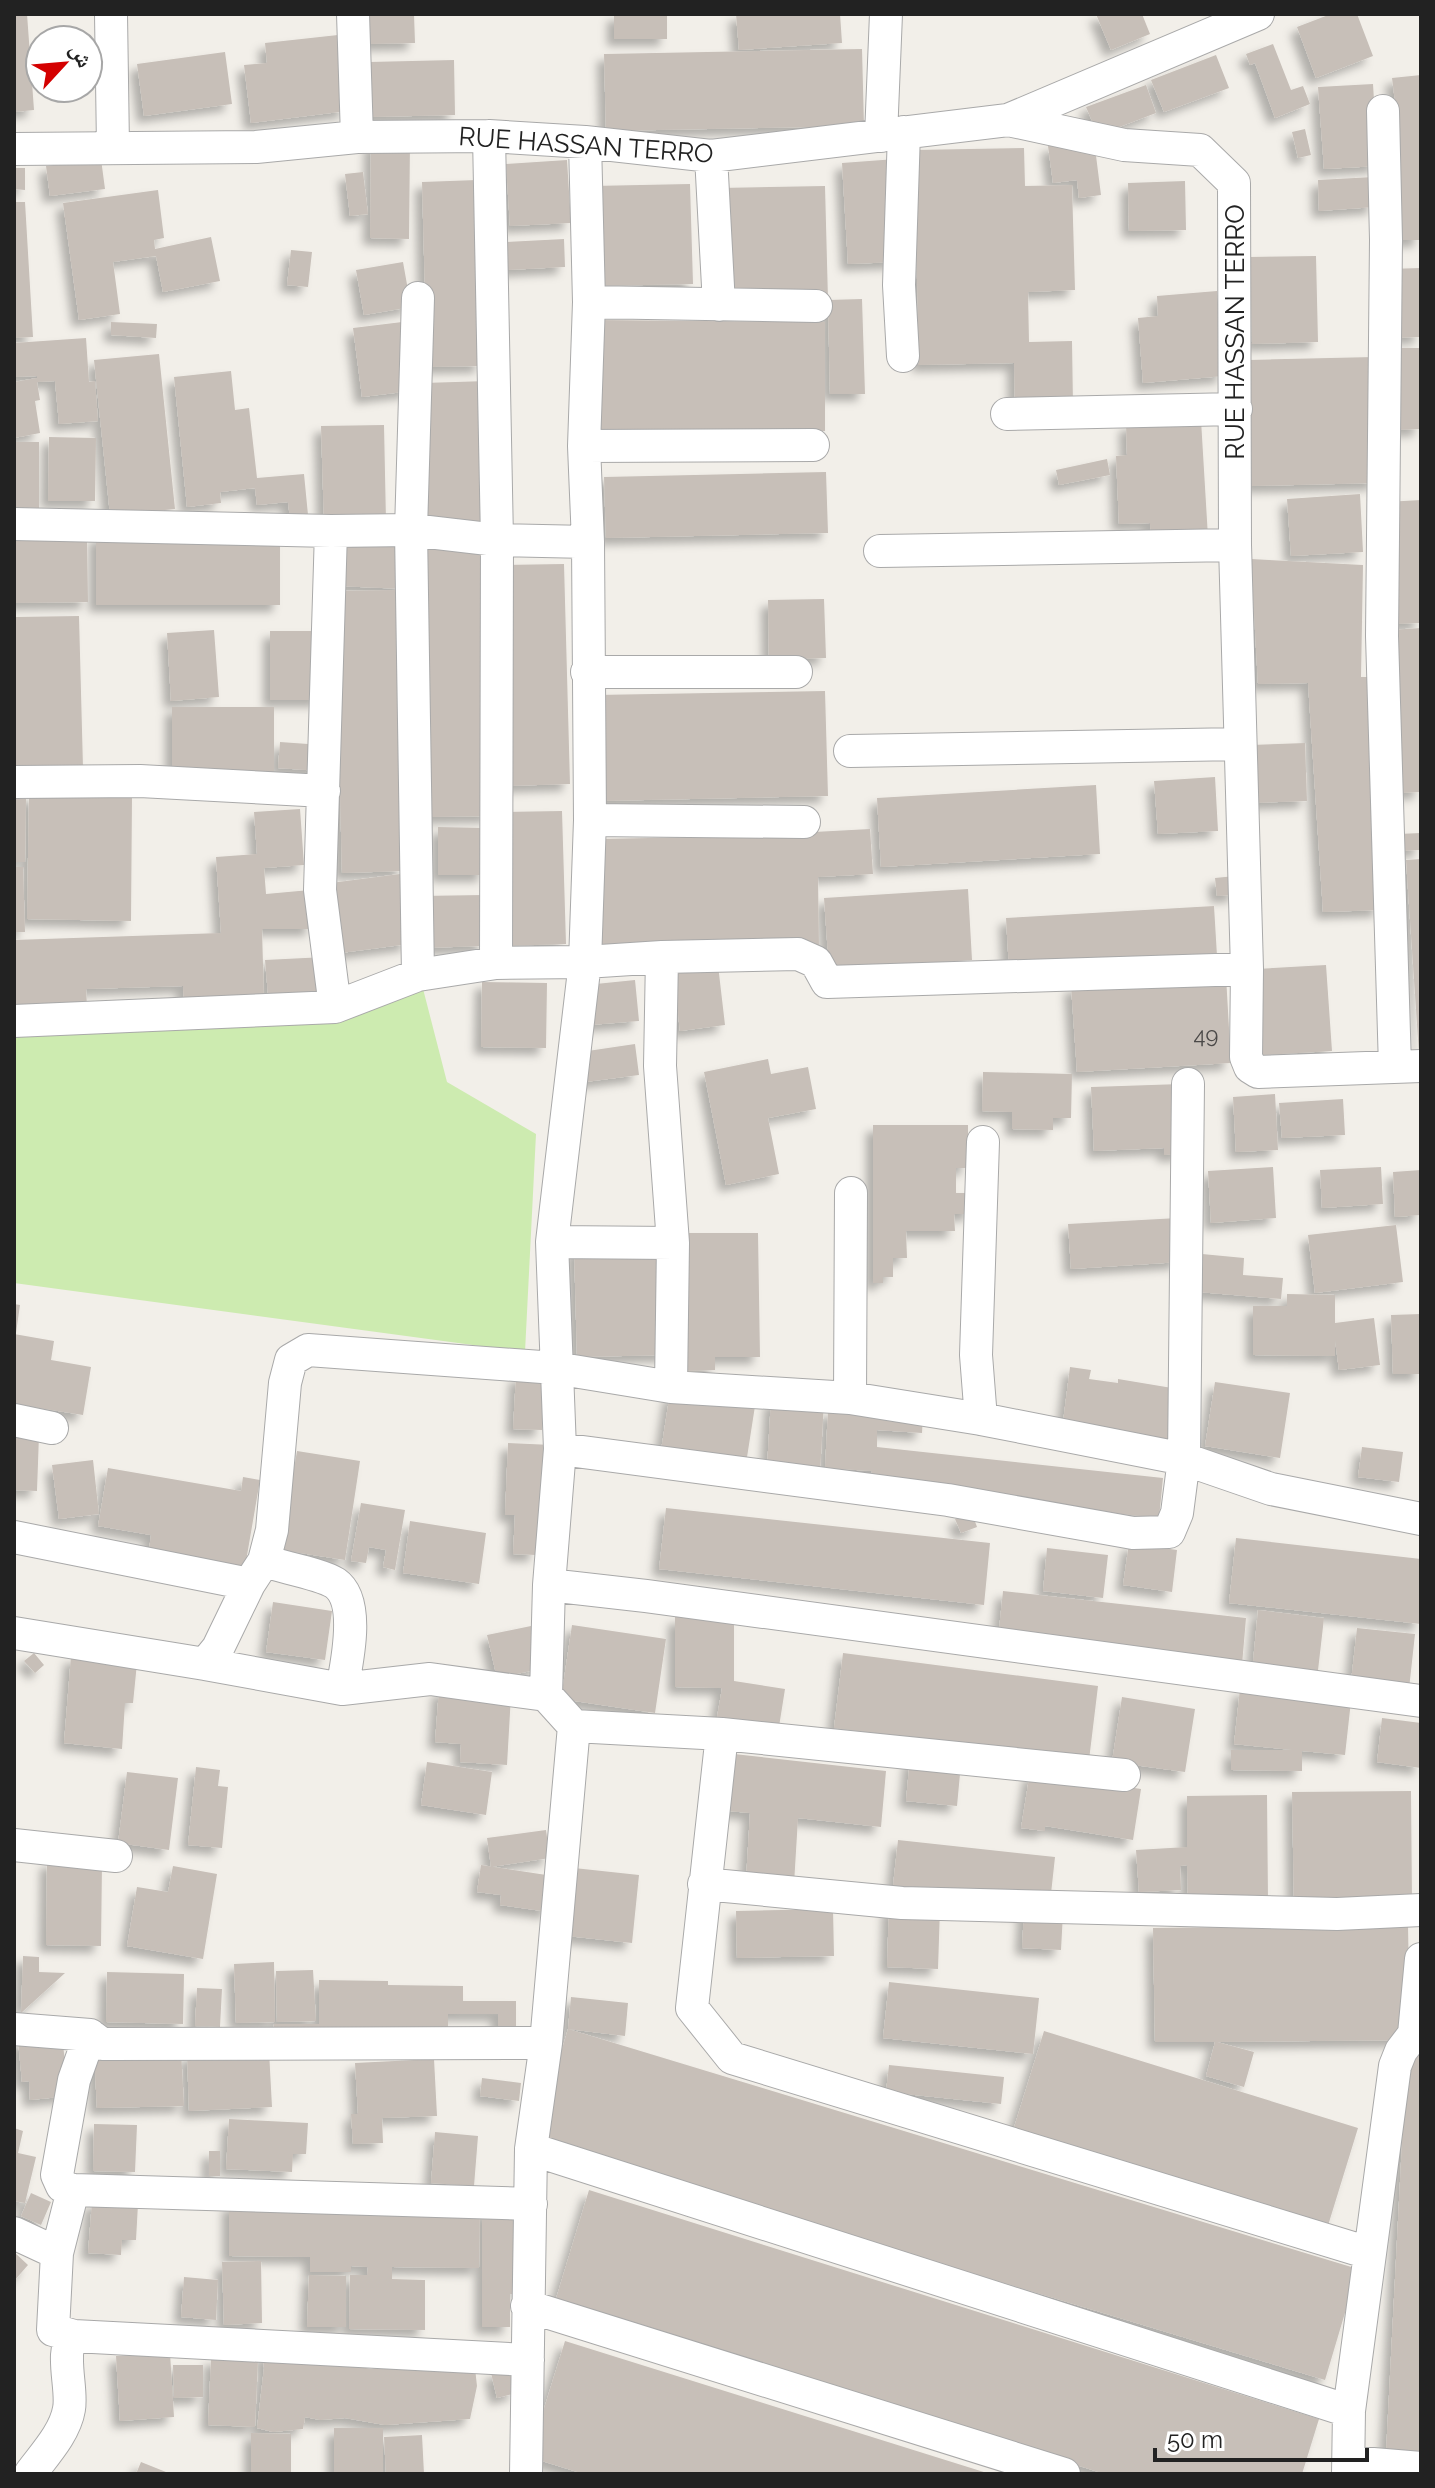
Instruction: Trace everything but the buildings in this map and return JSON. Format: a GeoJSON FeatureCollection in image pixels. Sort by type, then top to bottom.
{"type":"FeatureCollection","features":[{"type":"Feature","properties":{"kind":"street"},"geometry":{"type":"LineString","coordinates":[[111,14],[113,147]]}},
{"type":"Feature","properties":{"kind":"street"},"geometry":{"type":"LineString","coordinates":[[353,14],[357,137]]}},
{"type":"Feature","properties":{"kind":"street"},"geometry":{"type":"LineString","coordinates":[[886,14],[903,356]]}},
{"type":"Feature","properties":{"kind":"street"},"geometry":{"type":"LineString","coordinates":[[1008,120],[1258,14]]}},
{"type":"Feature","properties":{"kind":"street"},"geometry":{"type":"LineString","coordinates":[[1383,111],[1386,240],[1382,636],[1408,1067]]}},
{"type":"Feature","properties":{"kind":"street","name":"RUE HASSAN TERRO"},"geometry":{"type":"LineString","coordinates":[[14,149],[256,147],[357,137],[489,136],[585,142],[711,156],[1008,120],[1124,145],[1200,150],[1234,183],[1235,545],[1247,969],[1246,1057],[1250,1067],[1258,1072],[1408,1067]]}},
{"type":"Feature","properties":{"kind":"street"},"geometry":{"type":"LineString","coordinates":[[489,136],[497,540],[496,963]]}},
{"type":"Feature","properties":{"kind":"street"},"geometry":{"type":"LineString","coordinates":[[546,1695],[549,1585],[560,1449],[552,1242],[585,962],[590,820],[588,542],[584,446],[589,302],[585,142]]}},
{"type":"Feature","properties":{"kind":"street"},"geometry":{"type":"LineString","coordinates":[[711,156],[719,305]]}},
{"type":"Feature","properties":{"kind":"street"},"geometry":{"type":"LineString","coordinates":[[418,298],[411,530],[418,975]]}},
{"type":"Feature","properties":{"kind":"street"},"geometry":{"type":"LineString","coordinates":[[589,302],[816,306]]}},
{"type":"Feature","properties":{"kind":"street"},"geometry":{"type":"LineString","coordinates":[[1007,414],[1236,409]]}},
{"type":"Feature","properties":{"kind":"street"},"geometry":{"type":"LineString","coordinates":[[584,446],[813,445]]}},
{"type":"Feature","properties":{"kind":"street"},"geometry":{"type":"LineString","coordinates":[[14,524],[411,530],[497,540],[588,542]]}},
{"type":"Feature","properties":{"kind":"street"},"geometry":{"type":"LineString","coordinates":[[331,531],[320,890],[335,1007]]}},
{"type":"Feature","properties":{"kind":"street"},"geometry":{"type":"LineString","coordinates":[[880,551],[1235,545]]}},
{"type":"Feature","properties":{"kind":"street"},"geometry":{"type":"LineString","coordinates":[[587,672],[796,672]]}},
{"type":"Feature","properties":{"kind":"street"},"geometry":{"type":"LineString","coordinates":[[850,751],[1240,744]]}},
{"type":"Feature","properties":{"kind":"street"},"geometry":{"type":"LineString","coordinates":[[14,782],[140,781],[324,791]]}},
{"type":"Feature","properties":{"kind":"street"},"geometry":{"type":"LineString","coordinates":[[590,820],[804,822]]}},
{"type":"Feature","properties":{"kind":"street"},"geometry":{"type":"LineString","coordinates":[[14,1021],[335,1007],[418,975],[496,963],[798,954],[816,962],[827,982],[1247,969]]}},
{"type":"Feature","properties":{"kind":"street"},"geometry":{"type":"LineString","coordinates":[[662,957],[660,1066],[673,1243],[671,1387]]}},
{"type":"Feature","properties":{"kind":"street"},"geometry":{"type":"LineString","coordinates":[[560,1449],[948,1500],[1133,1533],[1169,1532],[1177,1513],[1184,1459],[1188,1084]]}},
{"type":"Feature","properties":{"kind":"street"},"geometry":{"type":"LineString","coordinates":[[981,1419],[976,1355],[983,1142]]}},
{"type":"Feature","properties":{"kind":"street"},"geometry":{"type":"LineString","coordinates":[[850,1398],[851,1193]]}},
{"type":"Feature","properties":{"kind":"street"},"geometry":{"type":"LineString","coordinates":[[552,1242],[673,1243]]}},
{"type":"Feature","properties":{"kind":"street"},"geometry":{"type":"LineString","coordinates":[[205,1664],[218,1648],[256,1573],[272,1530],[285,1383],[291,1360],[308,1350],[555,1368],[671,1387],[850,1398],[981,1419],[1184,1459],[1271,1489],[1421,1519]]}},
{"type":"Feature","properties":{"kind":"street"},"geometry":{"type":"LineString","coordinates":[[14,1420],[52,1428]]}},
{"type":"Feature","properties":{"kind":"street"},"geometry":{"type":"LineString","coordinates":[[14,1537],[334,1582],[350,1604],[342,1689]]}},
{"type":"Feature","properties":{"kind":"street"},"geometry":{"type":"LineString","coordinates":[[549,1585],[1421,1701]]}},
{"type":"Feature","properties":{"kind":"street"},"geometry":{"type":"LineString","coordinates":[[14,1633],[342,1689],[430,1679],[546,1695],[574,1726],[722,1734],[1124,1775]]}},
{"type":"Feature","properties":{"kind":"street"},"geometry":{"type":"LineString","coordinates":[[531,2472],[527,2306],[531,2149],[546,2043],[574,1726]]}},
{"type":"Feature","properties":{"kind":"street"},"geometry":{"type":"LineString","coordinates":[[722,1734],[692,2008],[732,2058],[1369,2253]]}},
{"type":"Feature","properties":{"kind":"street"},"geometry":{"type":"LineString","coordinates":[[14,1845],[116,1856]]}},
{"type":"Feature","properties":{"kind":"street"},"geometry":{"type":"LineString","coordinates":[[704,1884],[902,1903],[1337,1914],[1421,1910]]}},
{"type":"Feature","properties":{"kind":"street"},"geometry":{"type":"LineString","coordinates":[[1421,1959],[1417,2035],[1401,2051],[1395,2066],[1349,2411],[1349,2468],[1421,2468]]}},
{"type":"Feature","properties":{"kind":"street"},"geometry":{"type":"LineString","coordinates":[[14,2029],[90,2035],[102,2044],[546,2043]]}},
{"type":"Feature","properties":{"kind":"street"},"geometry":{"type":"LineString","coordinates":[[90,2035],[74,2080],[57,2175],[62,2186],[73,2190],[531,2204]]}},
{"type":"Feature","properties":{"kind":"street"},"geometry":{"type":"LineString","coordinates":[[531,2149],[1349,2411]]}},
{"type":"Feature","properties":{"kind":"street"},"geometry":{"type":"LineString","coordinates":[[73,2190],[57,2253],[53,2330],[74,2336],[528,2360]]}},
{"type":"Feature","properties":{"kind":"street"},"geometry":{"type":"LineString","coordinates":[[14,2233],[57,2253]]}},
{"type":"Feature","properties":{"kind":"street"},"geometry":{"type":"LineString","coordinates":[[527,2306],[1064,2474]]}},
{"type":"Feature","properties":{"kind":"street"},"geometry":{"type":"LineString","coordinates":[[30,2474],[62,2430],[70,2409],[67,2345],[74,2336]]}},
{"type":"Feature","properties":{"kind":"green space"},"geometry":{"type":"Polygon","coordinates":[[[421,981],[447,1082],[536,1134],[525,1352],[14,1283],[14,1012],[295,999],[421,981]]]}}]}
